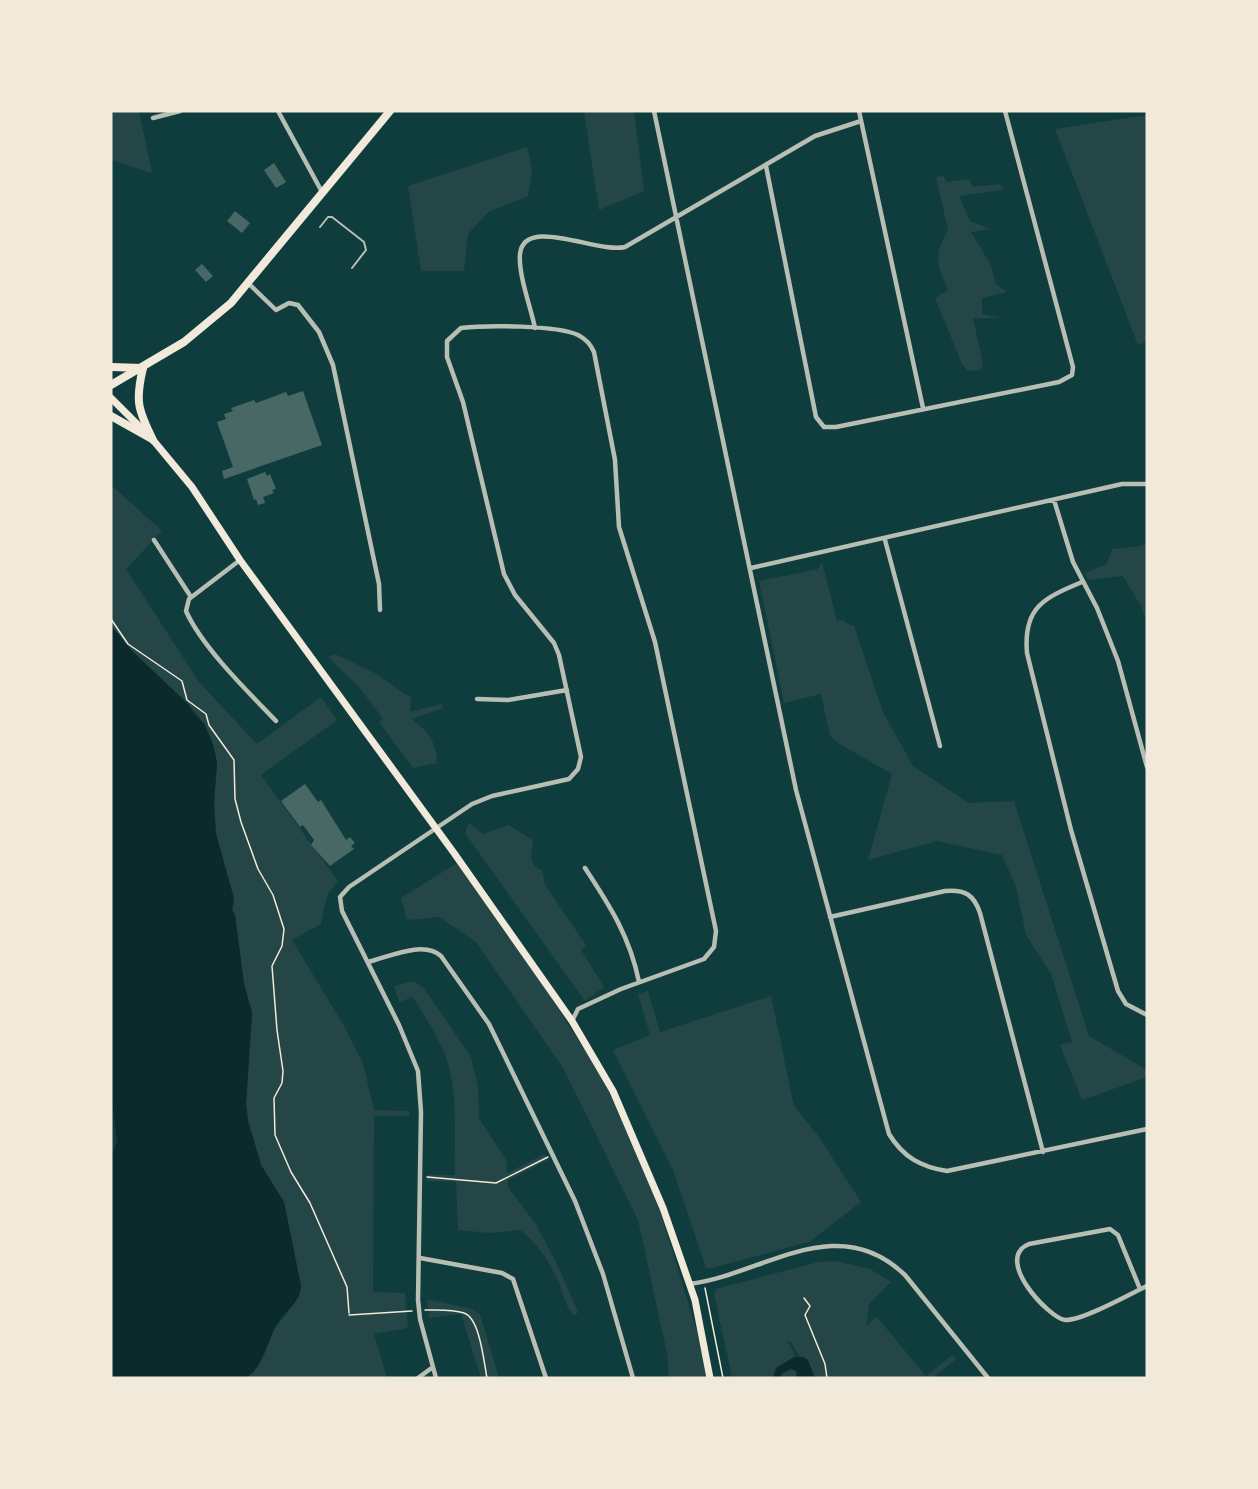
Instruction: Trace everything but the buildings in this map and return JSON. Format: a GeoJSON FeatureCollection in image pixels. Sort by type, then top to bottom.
{"type":"FeatureCollection","features":[{"type":"Feature","properties":{"kind":"highway"},"geometry":{"type":"LineString","coordinates":[[111,367],[143,368]]}},
{"type":"Feature","properties":{"kind":"main road"},"geometry":{"type":"LineString","coordinates":[[111,385],[143,368],[204,327],[249,284],[390,111]]}},
{"type":"Feature","properties":{"kind":"main road"},"geometry":{"type":"LineString","coordinates":[[143,368],[138,405],[153,440]]}},
{"type":"Feature","properties":{"kind":"main road"},"geometry":{"type":"LineString","coordinates":[[111,398],[153,440],[192,487],[240,560],[435,827],[572,1021],[613,1091],[681,1253],[695,1300],[710,1378]]}},
{"type":"Feature","properties":{"kind":"main road"},"geometry":{"type":"LineString","coordinates":[[111,416],[153,440]]}},
{"type":"Feature","properties":{"kind":"street"},"geometry":{"type":"LineString","coordinates":[[153,118],[180,111]]}},
{"type":"Feature","properties":{"kind":"street"},"geometry":{"type":"LineString","coordinates":[[278,111],[322,192]]}},
{"type":"Feature","properties":{"kind":"street"},"geometry":{"type":"LineString","coordinates":[[662,111],[655,113],[796,790],[889,1134],[900,1150],[926,1166],[947,1170],[1147,1129]]}},
{"type":"Feature","properties":{"kind":"street"},"geometry":{"type":"LineString","coordinates":[[859,111],[923,408]]}},
{"type":"Feature","properties":{"kind":"street"},"geometry":{"type":"LineString","coordinates":[[766,166],[819,422],[824,427],[836,428],[1059,381],[1072,375],[1073,367],[1005,111]]}},
{"type":"Feature","properties":{"kind":"street"},"geometry":{"type":"LineString","coordinates":[[535,328],[520,259],[522,247],[527,240],[538,235],[619,249],[815,136],[861,121]]}},
{"type":"Feature","properties":{"kind":"street"},"geometry":{"type":"LineString","coordinates":[[249,284],[276,310],[289,303],[298,305],[326,345],[333,365],[380,584],[380,610]]}},
{"type":"Feature","properties":{"kind":"street"},"geometry":{"type":"LineString","coordinates":[[436,1378],[419,1310],[421,1112],[418,1071],[403,1034],[342,911],[340,897],[349,887],[435,827],[480,800],[564,782],[573,777],[580,765],[581,757],[562,663],[554,643],[515,595],[504,574],[466,413],[446,352],[450,337],[461,328],[535,328],[577,334],[588,342],[595,356],[615,460],[621,535],[655,642],[716,931],[714,947],[704,959],[639,982],[578,1009],[572,1021]]}},
{"type":"Feature","properties":{"kind":"street"},"geometry":{"type":"LineString","coordinates":[[751,568],[885,540],[1122,484],[1147,484]]}},
{"type":"Feature","properties":{"kind":"street"},"geometry":{"type":"LineString","coordinates":[[1054,500],[1064,537],[1082,582],[1097,608],[1118,661],[1147,767]]}},
{"type":"Feature","properties":{"kind":"street"},"geometry":{"type":"LineString","coordinates":[[154,540],[191,597]]}},
{"type":"Feature","properties":{"kind":"street"},"geometry":{"type":"LineString","coordinates":[[885,540],[940,746]]}},
{"type":"Feature","properties":{"kind":"street"},"geometry":{"type":"LineString","coordinates":[[240,560],[191,597],[186,610],[201,635],[248,693],[276,721]]}},
{"type":"Feature","properties":{"kind":"street"},"geometry":{"type":"LineString","coordinates":[[1082,582],[1050,596],[1035,610],[1027,627],[1027,653],[1071,830],[1118,991],[1126,1004],[1147,1015]]}},
{"type":"Feature","properties":{"kind":"street"},"geometry":{"type":"LineString","coordinates":[[477,699],[508,700],[567,690]]}},
{"type":"Feature","properties":{"kind":"street"},"geometry":{"type":"LineString","coordinates":[[585,868],[626,934],[633,952],[639,982]]}},
{"type":"Feature","properties":{"kind":"street"},"geometry":{"type":"LineString","coordinates":[[830,916],[945,891],[963,891],[974,898],[981,913],[1043,1152]]}},
{"type":"Feature","properties":{"kind":"street"},"geometry":{"type":"LineString","coordinates":[[368,962],[422,948],[432,950],[441,956],[489,1024],[593,1244],[633,1378]]}},
{"type":"Feature","properties":{"kind":"street"},"geometry":{"type":"LineString","coordinates":[[1140,1289],[1118,1234],[1110,1229],[1027,1244],[1018,1251],[1016,1259],[1018,1272],[1052,1315],[1062,1319],[1075,1318],[1147,1286]]}},
{"type":"Feature","properties":{"kind":"street"},"geometry":{"type":"LineString","coordinates":[[689,1284],[704,1282],[768,1259],[810,1249],[838,1246],[866,1251],[890,1263],[905,1275],[988,1378]]}},
{"type":"Feature","properties":{"kind":"street"},"geometry":{"type":"LineString","coordinates":[[420,1258],[502,1272],[510,1276],[518,1287],[546,1378]]}},
{"type":"Feature","properties":{"kind":"street"},"geometry":{"type":"LineString","coordinates":[[418,1378],[433,1367]]}},
{"type":"Feature","properties":{"kind":"lane"},"geometry":{"type":"LineString","coordinates":[[320,228],[328,217],[332,217],[364,242],[366,250],[352,268]]}},
{"type":"Feature","properties":{"kind":"path"},"geometry":{"type":"LineString","coordinates":[[111,620],[129,644],[182,681],[187,700],[206,714],[209,725],[234,760],[235,792],[241,822],[258,869],[273,895],[284,929],[282,946],[272,966],[283,1071],[282,1083],[274,1098],[275,1135],[291,1172],[310,1203],[347,1287],[349,1314],[405,1314],[419,1310],[466,1313],[471,1318],[478,1336],[487,1378]]}},
{"type":"Feature","properties":{"kind":"path"},"geometry":{"type":"LineString","coordinates":[[421,1177],[496,1183],[552,1155]]}},
{"type":"Feature","properties":{"kind":"path"},"geometry":{"type":"LineString","coordinates":[[705,1288],[723,1378]]}},
{"type":"Feature","properties":{"kind":"path"},"geometry":{"type":"LineString","coordinates":[[804,1298],[810,1306],[805,1315],[825,1364],[827,1378]]}},
{"type":"Feature","properties":{"kind":"shaded area"},"geometry":{"type":"Polygon","coordinates":[[[111,111],[139,111],[152,173],[111,160],[111,111]]]}},
{"type":"Feature","properties":{"kind":"shaded area"},"geometry":{"type":"Polygon","coordinates":[[[584,111],[634,111],[644,191],[599,210],[584,111]]]}},
{"type":"Feature","properties":{"kind":"shaded area"},"geometry":{"type":"Polygon","coordinates":[[[1147,115],[1147,341],[1138,345],[1055,129],[1147,115]]]}},
{"type":"Feature","properties":{"kind":"shaded area"},"geometry":{"type":"Polygon","coordinates":[[[527,147],[532,169],[528,196],[488,212],[468,234],[464,271],[421,271],[408,186],[527,147]]]}},
{"type":"Feature","properties":{"kind":"shaded area"},"geometry":{"type":"Polygon","coordinates":[[[943,176],[947,182],[969,179],[973,187],[1000,184],[1004,190],[959,196],[970,221],[990,229],[971,232],[991,265],[996,284],[1007,292],[982,298],[982,314],[1001,318],[973,318],[983,365],[980,370],[968,371],[962,364],[935,298],[948,290],[938,260],[940,247],[948,230],[936,177],[943,176]]]}},
{"type":"Feature","properties":{"kind":"shaded area"},"geometry":{"type":"Polygon","coordinates":[[[111,485],[162,531],[126,569],[199,682],[257,744],[321,697],[337,720],[261,775],[338,881],[327,895],[321,924],[292,940],[344,1026],[363,1063],[374,1110],[409,1111],[409,1116],[374,1116],[373,1292],[405,1293],[408,1328],[374,1334],[387,1378],[246,1378],[257,1367],[272,1331],[286,1315],[301,1286],[284,1202],[261,1165],[248,1121],[246,1103],[252,1013],[244,984],[235,915],[232,910],[234,902],[216,834],[214,804],[217,762],[205,725],[189,705],[132,651],[111,626],[111,485]]]}},
{"type":"Feature","properties":{"kind":"shaded area"},"geometry":{"type":"Polygon","coordinates":[[[1147,542],[1147,623],[1141,606],[1123,576],[1088,580],[1085,573],[1107,564],[1112,549],[1141,546],[1147,542]]]}},
{"type":"Feature","properties":{"kind":"shaded area"},"geometry":{"type":"Polygon","coordinates":[[[822,562],[837,621],[844,620],[845,623],[854,626],[883,712],[913,766],[969,803],[1014,801],[1089,1036],[1147,1070],[1147,1077],[1082,1100],[1060,1045],[1072,1042],[1051,974],[1026,935],[1016,887],[1002,855],[937,841],[868,860],[892,774],[830,736],[821,694],[784,703],[759,581],[818,569],[822,562]]]}},
{"type":"Feature","properties":{"kind":"shaded area"},"geometry":{"type":"Polygon","coordinates":[[[111,626],[132,651],[189,705],[205,725],[217,762],[214,804],[216,834],[234,898],[232,910],[235,915],[244,984],[252,1013],[246,1103],[248,1121],[261,1165],[284,1202],[301,1286],[296,1301],[275,1328],[257,1367],[246,1378],[111,1378],[111,1157],[117,1142],[111,1094],[111,626]]]}},
{"type":"Feature","properties":{"kind":"shaded area"},"geometry":{"type":"Polygon","coordinates":[[[335,654],[375,673],[411,698],[410,712],[442,704],[443,708],[412,719],[423,728],[433,743],[437,763],[413,768],[379,722],[383,719],[360,688],[328,657],[335,654]]]}},
{"type":"Feature","properties":{"kind":"shaded area"},"geometry":{"type":"Polygon","coordinates":[[[469,823],[483,834],[508,825],[533,840],[532,861],[542,870],[545,885],[586,945],[581,950],[604,987],[585,1001],[465,833],[469,823]]]}},
{"type":"Feature","properties":{"kind":"shaded area"},"geometry":{"type":"Polygon","coordinates":[[[457,863],[543,985],[604,1080],[650,1178],[698,1335],[707,1378],[669,1378],[667,1353],[638,1220],[563,1068],[476,942],[439,917],[407,920],[401,898],[457,863]]]}},
{"type":"Feature","properties":{"kind":"shaded area"},"geometry":{"type":"Polygon","coordinates":[[[414,981],[424,988],[471,1057],[478,1088],[479,1118],[506,1160],[507,1173],[545,1154],[548,1160],[508,1180],[508,1187],[535,1223],[557,1264],[578,1312],[574,1316],[547,1261],[526,1235],[520,1230],[489,1233],[458,1230],[456,1182],[427,1181],[428,1175],[455,1175],[454,1104],[448,1063],[437,1037],[413,997],[399,1002],[394,986],[414,981]]]}},
{"type":"Feature","properties":{"kind":"shaded area"},"geometry":{"type":"Polygon","coordinates":[[[648,991],[660,1032],[771,996],[794,1106],[819,1137],[861,1202],[809,1242],[706,1268],[673,1170],[613,1050],[650,1035],[638,994],[648,991]]]}},
{"type":"Feature","properties":{"kind":"shaded area"},"geometry":{"type":"Polygon","coordinates":[[[835,1261],[870,1269],[891,1282],[869,1304],[866,1326],[877,1317],[926,1376],[952,1355],[956,1359],[933,1378],[812,1378],[791,1342],[787,1341],[807,1378],[732,1378],[714,1294],[716,1289],[818,1262],[835,1261]]]}},
{"type":"Feature","properties":{"kind":"shaded area"},"geometry":{"type":"Polygon","coordinates":[[[427,1299],[472,1309],[480,1314],[499,1378],[481,1378],[461,1314],[429,1318],[427,1299]]]}},
{"type":"Feature","properties":{"kind":"shaded area"},"geometry":{"type":"Polygon","coordinates":[[[794,1357],[803,1357],[808,1360],[815,1378],[797,1378],[796,1371],[791,1369],[779,1378],[773,1378],[776,1368],[794,1357]]]}}]}
